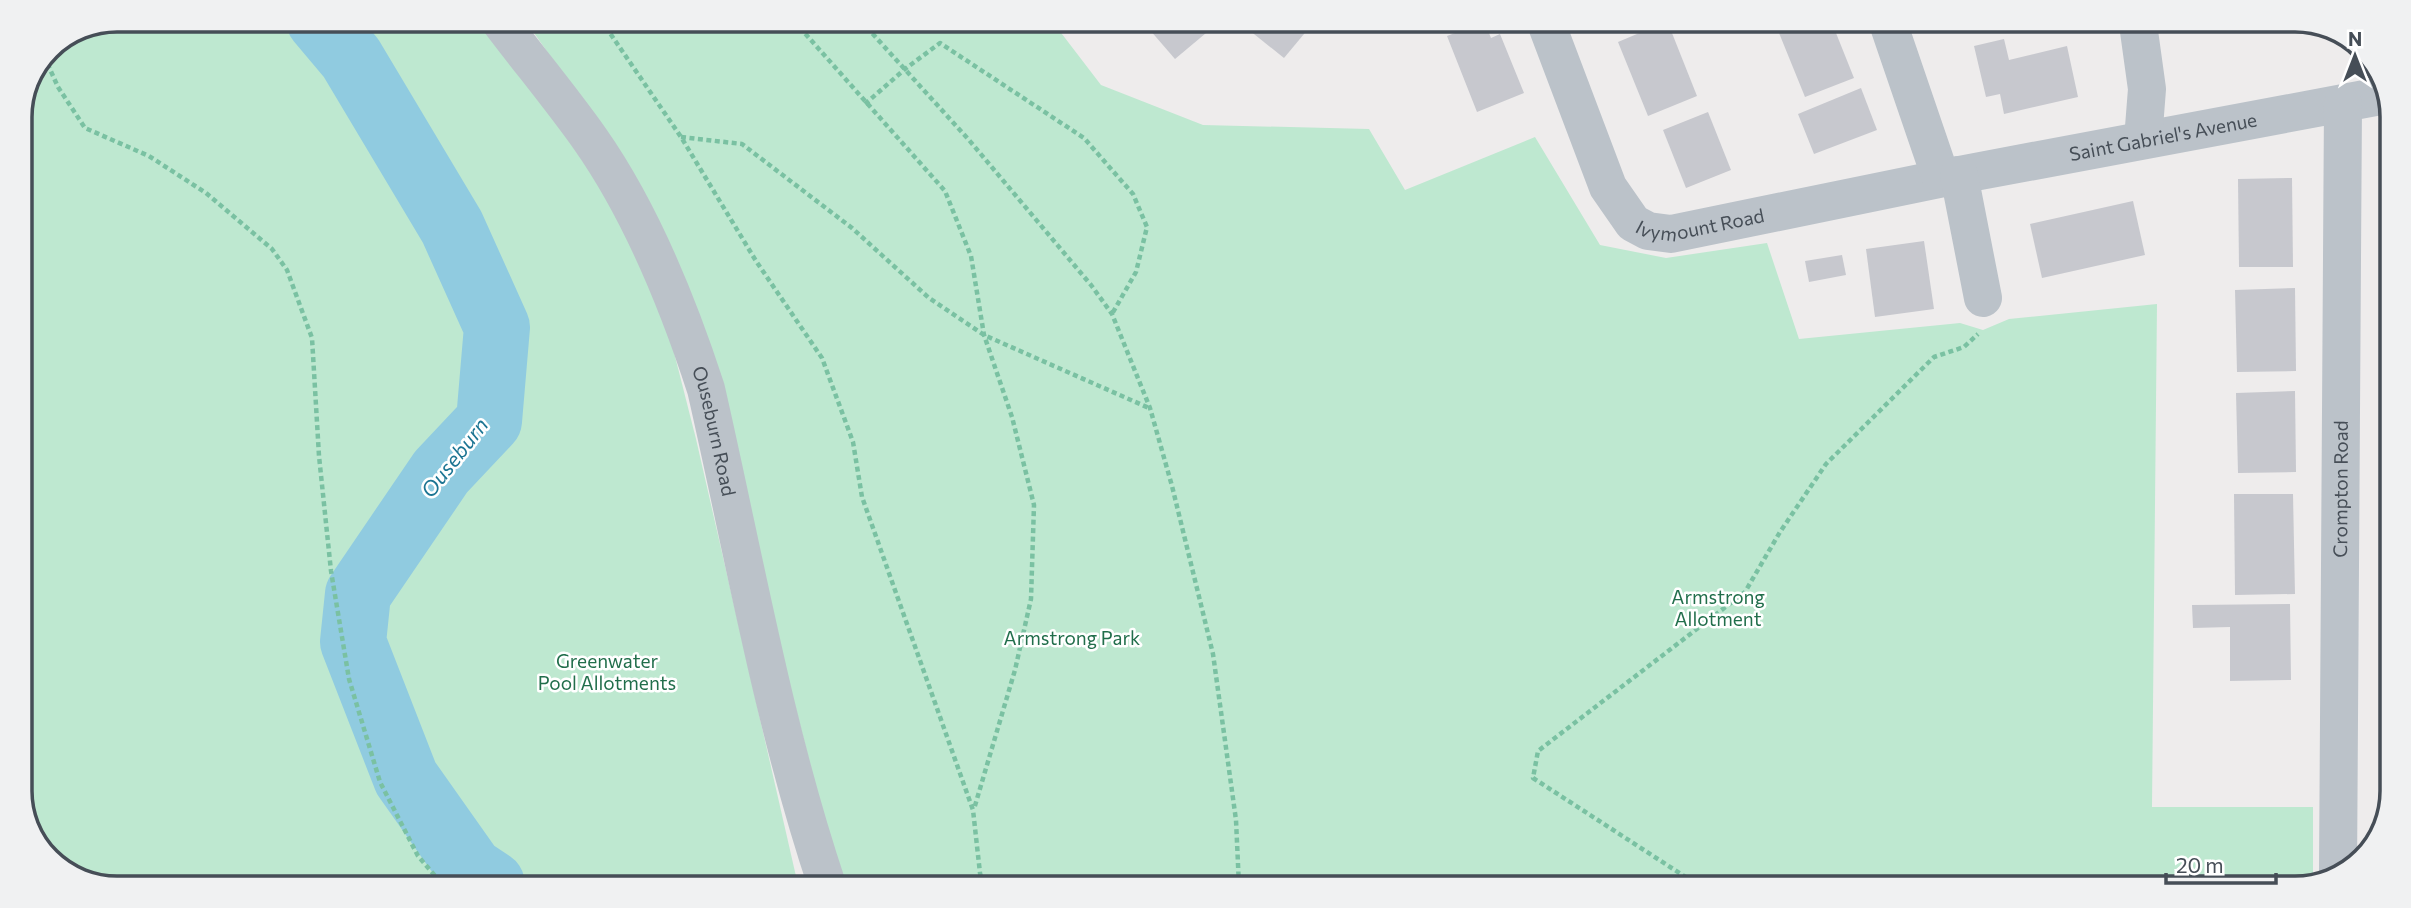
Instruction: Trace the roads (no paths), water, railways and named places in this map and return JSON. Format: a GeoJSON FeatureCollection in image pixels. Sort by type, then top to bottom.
{"type":"FeatureCollection","features":[{"type":"Feature","properties":{"kind":"street","name":"Ouseburn Road"},"geometry":{"type":"LineString","coordinates":[[508,32],[591,140],[626,198],[694,353],[706,390],[770,677],[824,876]]}},
{"type":"Feature","properties":{"kind":"street","name":"Ivymount Road"},"geometry":{"type":"LineString","coordinates":[[1549,32],[1608,187],[1633,223],[1648,231],[1671,234],[1950,177]]}},
{"type":"Feature","properties":{"kind":"street"},"geometry":{"type":"LineString","coordinates":[[1892,32],[1950,177],[1983,298]]}},
{"type":"Feature","properties":{"kind":"street"},"geometry":{"type":"LineString","coordinates":[[2138,32],[2147,89],[2143,140]]}},
{"type":"Feature","properties":{"kind":"street","name":"Saint Gabriel's Avenue"},"geometry":{"type":"LineString","coordinates":[[1950,177],[2377,97]]}},
{"type":"Feature","properties":{"kind":"street","name":"Crompton Road"},"geometry":{"type":"LineString","coordinates":[[2338,864],[2343,104]]}},
{"type":"Feature","properties":{"kind":"waterway","name":"Ouseburn"},"geometry":{"type":"LineString","coordinates":[[329,32],[351,58],[452,227],[497,327],[489,421],[441,472],[358,594],[353,642],[406,778],[471,870],[480,876]]}},
{"type":"Feature","properties":{"kind":"park label","name":"Armstrong Allotment"},"geometry":{"type":"Point","coordinates":[1718,608]}},
{"type":"Feature","properties":{"kind":"park label","name":"Armstrong Park"},"geometry":{"type":"Point","coordinates":[1072,638]}},
{"type":"Feature","properties":{"kind":"park label","name":"Greenwater Pool Allotments"},"geometry":{"type":"Point","coordinates":[607,672]}}]}
